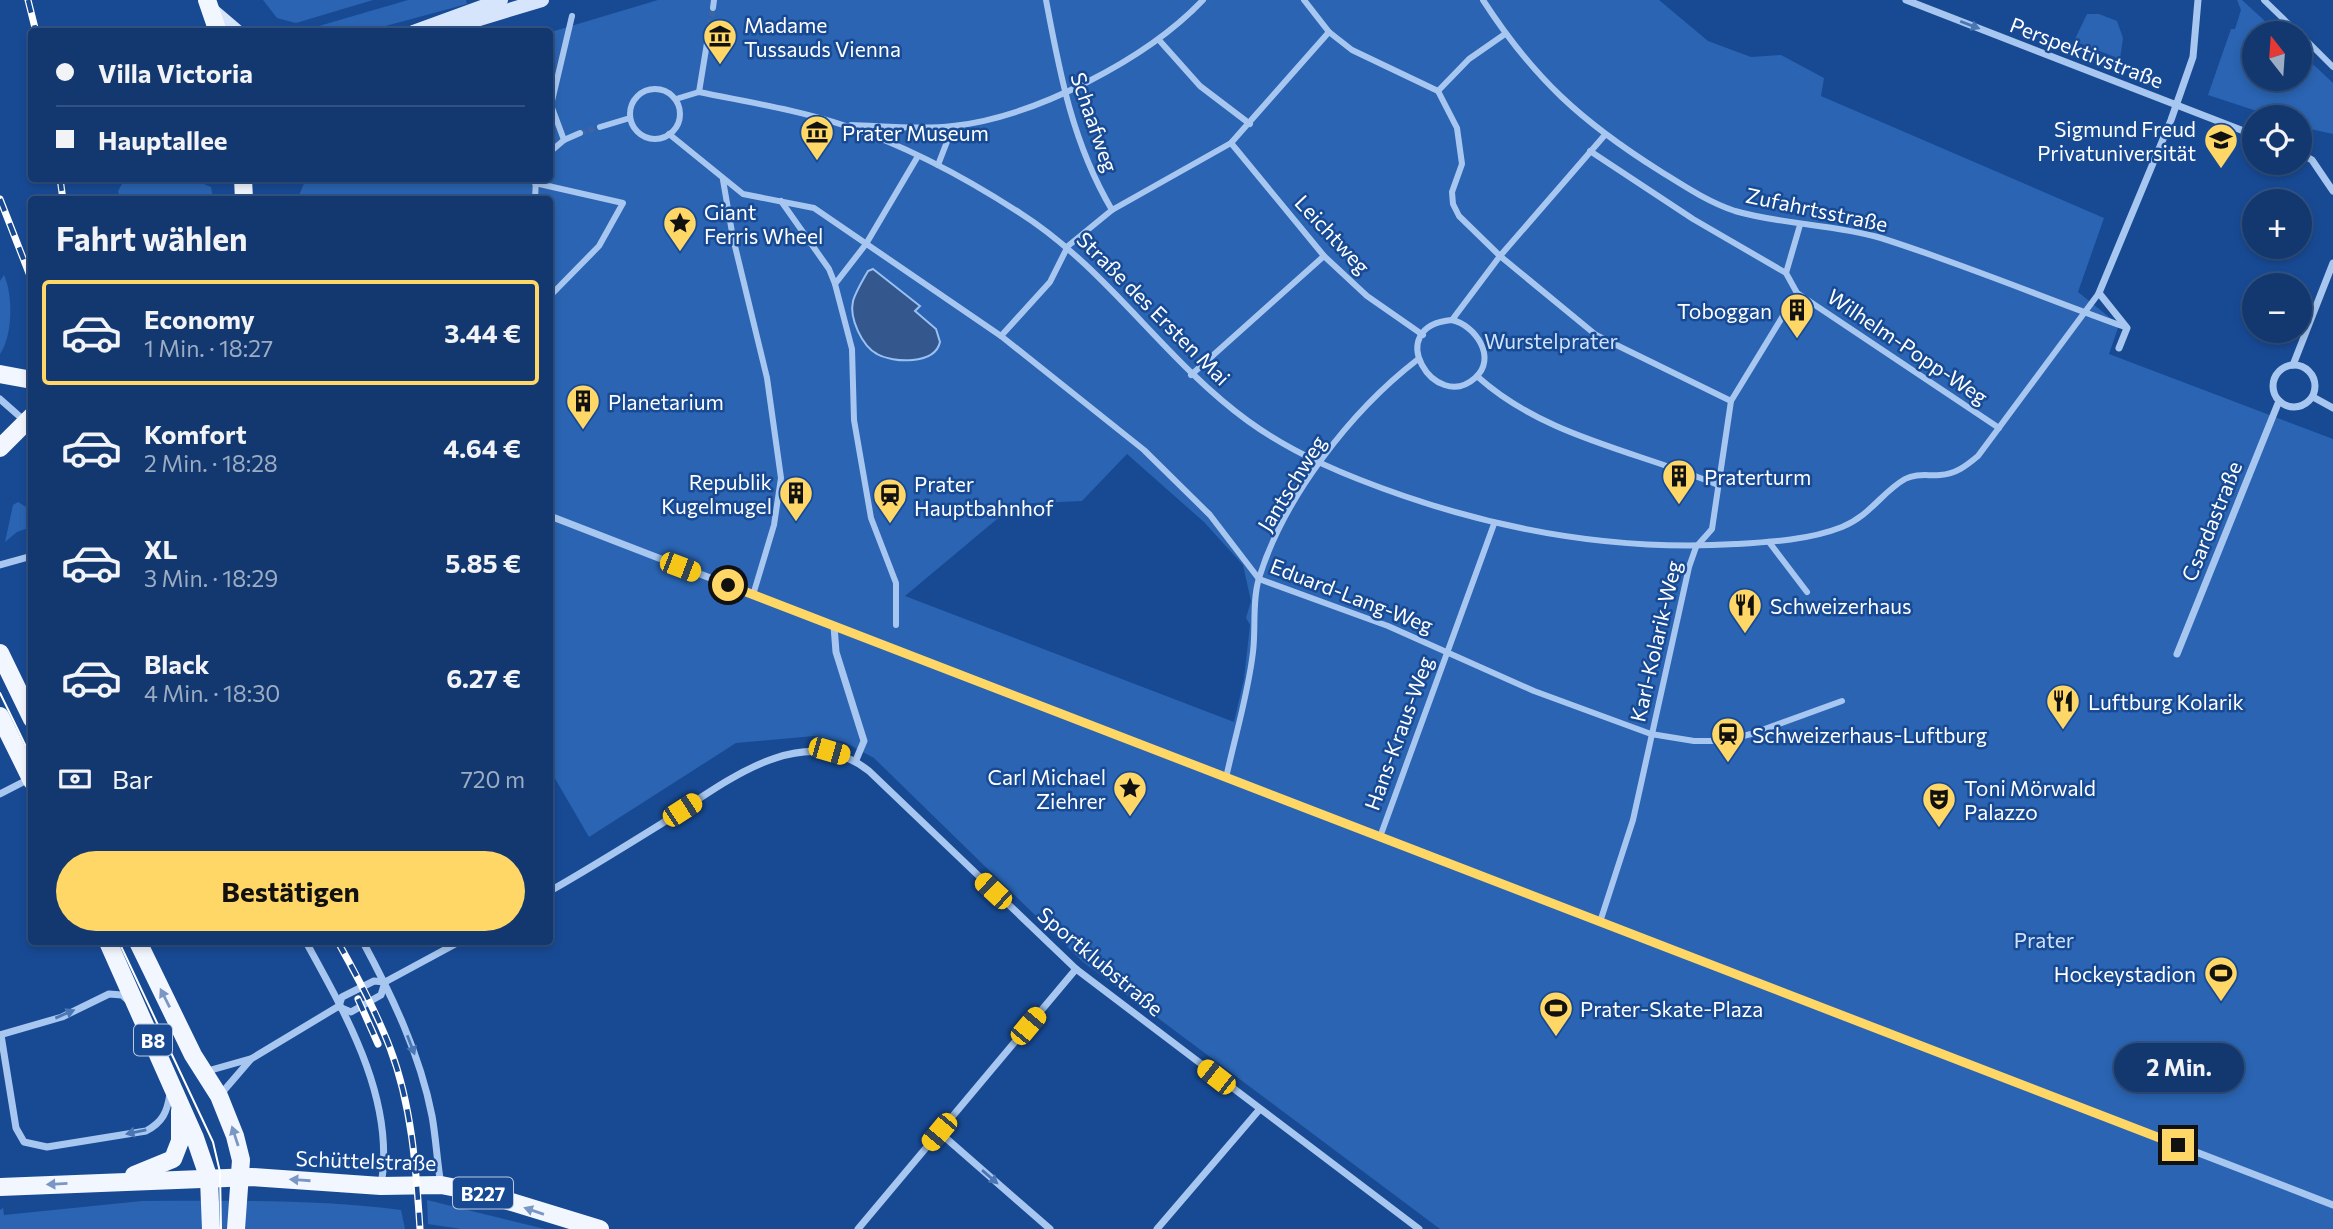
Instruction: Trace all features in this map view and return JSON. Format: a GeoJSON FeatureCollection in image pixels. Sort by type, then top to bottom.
{"type":"FeatureCollection","features":[{"type":"Feature","properties":{"kind":"main road"},"geometry":{"type":"LineString","coordinates":[[426,28],[501,0]]}},
{"type":"Feature","properties":{"kind":"main road"},"geometry":{"type":"LineString","coordinates":[[452,20],[476,20],[542,0]]}},
{"type":"Feature","properties":{"kind":"main road"},"geometry":{"type":"LineString","coordinates":[[209,5],[217,28]]}},
{"type":"Feature","properties":{"kind":"main road"},"geometry":{"type":"LineString","coordinates":[[209,5],[234,28]]}},
{"type":"Feature","properties":{"kind":"main road"},"geometry":{"type":"LineString","coordinates":[[0,374],[28,379]]}},
{"type":"Feature","properties":{"kind":"main road"},"geometry":{"type":"LineString","coordinates":[[0,448],[28,423]]}},
{"type":"Feature","properties":{"kind":"main road"},"geometry":{"type":"LineString","coordinates":[[0,653],[28,711]]}},
{"type":"Feature","properties":{"kind":"main road"},"geometry":{"type":"LineString","coordinates":[[0,716],[28,773]]}},
{"type":"Feature","properties":{"kind":"main road","name":"B8"},"geometry":{"type":"LineString","coordinates":[[109,945],[180,1100],[209,1179],[211,1229]]}},
{"type":"Feature","properties":{"kind":"main road","name":"B8"},"geometry":{"type":"LineString","coordinates":[[140,945],[219,1096],[238,1144],[236,1229]]}},
{"type":"Feature","properties":{"kind":"main road"},"geometry":{"type":"LineString","coordinates":[[114,1181],[173,1159],[180,1141],[180,1100]]}},
{"type":"Feature","properties":{"kind":"main road","name":"Schüttelstraße"},"geometry":{"type":"LineString","coordinates":[[209,1179],[239,1177],[381,1186],[440,1185],[482,1193],[600,1229]]}},
{"type":"Feature","properties":{"kind":"main road","name":"B227"},"geometry":{"type":"LineString","coordinates":[[0,1187],[209,1179]]}},
{"type":"Feature","properties":{"kind":"street"},"geometry":{"type":"LineString","coordinates":[[713,8],[714,0]]}},
{"type":"Feature","properties":{"kind":"street","name":"Schaafweg"},"geometry":{"type":"LineString","coordinates":[[1046,0],[1063,93],[1094,180],[1112,210]]}},
{"type":"Feature","properties":{"kind":"street"},"geometry":{"type":"LineString","coordinates":[[845,125],[953,126],[999,116],[1063,93],[1159,40],[1203,0]]}},
{"type":"Feature","properties":{"kind":"street"},"geometry":{"type":"LineString","coordinates":[[1304,0],[1329,32],[1352,50],[1438,91],[1457,128],[1462,164],[1452,192],[1453,204],[1459,216],[1500,256],[1596,335],[1731,401]]}},
{"type":"Feature","properties":{"kind":"street","name":"Zufahrtsstraße"},"geometry":{"type":"LineString","coordinates":[[1483,0],[1505,34],[1552,90],[1604,136],[1697,194],[1733,210],[1800,225],[1878,237],[2127,328]]}},
{"type":"Feature","properties":{"kind":"street","name":"Perspektivstraße"},"geometry":{"type":"LineString","coordinates":[[1906,0],[2242,131]]}},
{"type":"Feature","properties":{"kind":"street"},"geometry":{"type":"LineString","coordinates":[[1807,592],[1769,542],[1820,534],[1856,521],[1906,479],[1961,469],[1978,456],[2099,293],[2176,106],[2193,57],[2198,0]]}},
{"type":"Feature","properties":{"kind":"street"},"geometry":{"type":"LineString","coordinates":[[2264,0],[2286,21]]}},
{"type":"Feature","properties":{"kind":"street"},"geometry":{"type":"LineString","coordinates":[[553,97],[572,16]]}},
{"type":"Feature","properties":{"kind":"street"},"geometry":{"type":"LineString","coordinates":[[1001,337],[1050,282],[1068,246],[1112,210],[1231,144],[1329,32]]}},
{"type":"Feature","properties":{"kind":"street"},"geometry":{"type":"LineString","coordinates":[[1438,91],[1469,59],[1505,34]]}},
{"type":"Feature","properties":{"kind":"street"},"geometry":{"type":"LineString","coordinates":[[1159,40],[1200,86],[1250,124]]}},
{"type":"Feature","properties":{"kind":"street"},"geometry":{"type":"LineString","coordinates":[[699,92],[707,43]]}},
{"type":"Feature","properties":{"kind":"street"},"geometry":{"type":"LineString","coordinates":[[2317,52],[2325,45]]}},
{"type":"Feature","properties":{"kind":"street"},"geometry":{"type":"LineString","coordinates":[[2312,47],[2333,67]]}},
{"type":"Feature","properties":{"kind":"street"},"geometry":{"type":"LineString","coordinates":[[649,89],[664,90],[676,99],[679,107],[679,122],[670,134],[653,139],[638,133],[630,118],[632,103],[649,89]]}},
{"type":"Feature","properties":{"kind":"street","name":"Straße des Ersten Mai"},"geometry":{"type":"LineString","coordinates":[[676,99],[699,92],[845,125],[938,165],[1018,211],[1068,246],[1191,375],[1250,422],[1319,463],[1370,484],[1494,524],[1555,536],[1640,547],[1696,547],[1769,542]]}},
{"type":"Feature","properties":{"kind":"street"},"geometry":{"type":"LineString","coordinates":[[553,110],[564,140]]}},
{"type":"Feature","properties":{"kind":"street"},"geometry":{"type":"LineString","coordinates":[[600,127],[630,118]]}},
{"type":"Feature","properties":{"kind":"street"},"geometry":{"type":"LineString","coordinates":[[938,165],[953,126]]}},
{"type":"Feature","properties":{"kind":"street"},"geometry":{"type":"LineString","coordinates":[[553,149],[564,140],[580,133]]}},
{"type":"Feature","properties":{"kind":"street","name":"Eduard-Lang-Weg"},"geometry":{"type":"LineString","coordinates":[[670,134],[743,194],[814,208],[1001,337],[1144,450],[1210,515],[1259,579],[1388,626],[1534,691],[1651,734],[1694,741],[1723,741],[1751,734],[1842,701]]}},
{"type":"Feature","properties":{"kind":"street"},"geometry":{"type":"LineString","coordinates":[[1452,320],[1500,256],[1604,136]]}},
{"type":"Feature","properties":{"kind":"street","name":"Leichtweg"},"geometry":{"type":"LineString","coordinates":[[1231,144],[1324,256],[1367,296],[1423,335]]}},
{"type":"Feature","properties":{"kind":"street"},"geometry":{"type":"LineString","coordinates":[[1590,151],[1693,219],[1786,273],[1797,293]]}},
{"type":"Feature","properties":{"kind":"street"},"geometry":{"type":"LineString","coordinates":[[835,284],[866,244],[918,156]]}},
{"type":"Feature","properties":{"kind":"street"},"geometry":{"type":"LineString","coordinates":[[2312,160],[2333,191]]}},
{"type":"Feature","properties":{"kind":"street"},"geometry":{"type":"LineString","coordinates":[[723,180],[733,238],[767,378],[781,478],[774,525],[752,595]]}},
{"type":"Feature","properties":{"kind":"street"},"geometry":{"type":"LineString","coordinates":[[539,182],[623,202],[599,246],[553,293]]}},
{"type":"Feature","properties":{"kind":"street"},"geometry":{"type":"LineString","coordinates":[[780,201],[829,268],[835,284],[852,349],[854,420],[871,518],[896,583],[896,625]]}},
{"type":"Feature","properties":{"kind":"street"},"geometry":{"type":"LineString","coordinates":[[1786,273],[1800,225]]}},
{"type":"Feature","properties":{"kind":"street"},"geometry":{"type":"LineString","coordinates":[[1191,375],[1324,256]]}},
{"type":"Feature","properties":{"kind":"street"},"geometry":{"type":"LineString","coordinates":[[2293,365],[2333,263]]}},
{"type":"Feature","properties":{"kind":"street","name":"Karl-Kolarik-Weg"},"geometry":{"type":"LineString","coordinates":[[1600,922],[1633,820],[1689,567],[1696,547],[1712,530],[1731,401],[1797,293]]}},
{"type":"Feature","properties":{"kind":"street","name":"Wilhelm-Popp-Weg"},"geometry":{"type":"LineString","coordinates":[[1797,293],[1999,428]]}},
{"type":"Feature","properties":{"kind":"street"},"geometry":{"type":"LineString","coordinates":[[2099,293],[2127,328],[2119,348]]}},
{"type":"Feature","properties":{"kind":"street"},"geometry":{"type":"LineString","coordinates":[[1452,320],[1469,327],[1480,341],[1484,359],[1478,377],[1469,383],[1450,387],[1438,381],[1418,360],[1418,344],[1423,335],[1440,322],[1452,320]]}},
{"type":"Feature","properties":{"kind":"street","name":"Jantschweg"},"geometry":{"type":"LineString","coordinates":[[1226,778],[1248,685],[1259,579],[1284,521],[1319,463],[1360,413],[1418,360]]}},
{"type":"Feature","properties":{"kind":"street"},"geometry":{"type":"LineString","coordinates":[[2293,365],[2310,372],[2315,384],[2312,397],[2297,407],[2279,401],[2273,391],[2274,380],[2283,368],[2293,365]]}},
{"type":"Feature","properties":{"kind":"street"},"geometry":{"type":"LineString","coordinates":[[1478,377],[1551,427],[1671,466],[1718,485]]}},
{"type":"Feature","properties":{"kind":"street"},"geometry":{"type":"LineString","coordinates":[[2312,397],[2333,408]]}},
{"type":"Feature","properties":{"kind":"street"},"geometry":{"type":"LineString","coordinates":[[0,399],[28,421]]}},
{"type":"Feature","properties":{"kind":"street","name":"Csardastraße"},"geometry":{"type":"LineString","coordinates":[[2177,654],[2279,401]]}},
{"type":"Feature","properties":{"kind":"street"},"geometry":{"type":"LineString","coordinates":[[553,517],[2333,1205]]}},
{"type":"Feature","properties":{"kind":"street","name":"Hans-Kraus-Weg"},"geometry":{"type":"LineString","coordinates":[[1380,837],[1494,524]]}},
{"type":"Feature","properties":{"kind":"street"},"geometry":{"type":"LineString","coordinates":[[0,565],[28,557]]}},
{"type":"Feature","properties":{"kind":"street"},"geometry":{"type":"LineString","coordinates":[[553,889],[752,765],[803,753],[829,751],[856,760],[864,741],[836,652],[834,626]]}},
{"type":"Feature","properties":{"kind":"street","name":"Sportklubstraße"},"geometry":{"type":"LineString","coordinates":[[856,760],[1076,969],[1419,1229]]}},
{"type":"Feature","properties":{"kind":"street"},"geometry":{"type":"LineString","coordinates":[[0,794],[28,780]]}},
{"type":"Feature","properties":{"kind":"street"},"geometry":{"type":"LineString","coordinates":[[308,945],[369,1071],[382,1123],[386,1157],[381,1186]]}},
{"type":"Feature","properties":{"kind":"street"},"geometry":{"type":"LineString","coordinates":[[365,945],[385,982],[416,1060],[432,1115],[440,1185]]}},
{"type":"Feature","properties":{"kind":"street"},"geometry":{"type":"LineString","coordinates":[[205,1072],[251,1059],[339,1006],[342,997],[374,981],[385,982],[453,945]]}},
{"type":"Feature","properties":{"kind":"street"},"geometry":{"type":"LineString","coordinates":[[858,1229],[1076,969]]}},
{"type":"Feature","properties":{"kind":"street"},"geometry":{"type":"LineString","coordinates":[[339,1006],[351,1012],[382,995],[385,982]]}},
{"type":"Feature","properties":{"kind":"street"},"geometry":{"type":"LineString","coordinates":[[141,1011],[122,995],[109,994],[62,1017],[0,1035],[16,1128],[24,1142],[47,1146],[146,1130],[157,1125],[167,1112],[172,1083]]}},
{"type":"Feature","properties":{"kind":"street"},"geometry":{"type":"LineString","coordinates":[[219,1096],[228,1090],[251,1059]]}},
{"type":"Feature","properties":{"kind":"street"},"geometry":{"type":"LineString","coordinates":[[1157,1229],[1259,1110]]}},
{"type":"Feature","properties":{"kind":"street"},"geometry":{"type":"LineString","coordinates":[[939,1132],[1050,1229]]}},
{"type":"Feature","properties":{"kind":"green space"},"geometry":{"type":"Polygon","coordinates":[[[263,0],[373,0],[296,23],[277,18],[263,0]]]}},
{"type":"Feature","properties":{"kind":"green space"},"geometry":{"type":"Polygon","coordinates":[[[408,0],[466,0],[467,4],[378,28],[312,28],[408,0]]]}},
{"type":"Feature","properties":{"kind":"green space"},"geometry":{"type":"Polygon","coordinates":[[[658,0],[1659,0],[1708,41],[1751,57],[1781,55],[1824,78],[1821,96],[2104,218],[2078,292],[2119,325],[2109,354],[2333,439],[2333,1229],[1440,1229],[1083,962],[874,758],[844,742],[814,736],[736,743],[589,837],[553,775],[553,196],[299,196],[305,182],[553,182],[553,31],[658,0]],[[1127,454],[1082,501],[1015,504],[905,596],[1234,722],[1244,679],[1250,625],[1246,618],[1251,601],[1243,565],[1204,522],[1127,454]]]}},
{"type":"Feature","properties":{"kind":"green space"},"geometry":{"type":"Polygon","coordinates":[[[2237,0],[2242,0],[2265,21],[2242,21],[2242,91],[2312,91],[2312,63],[2333,83],[2333,134],[2312,129],[2312,105],[2242,106],[2208,95],[2231,29],[2235,29],[2241,10],[2237,0]]]}},
{"type":"Feature","properties":{"kind":"green space"},"geometry":{"type":"Polygon","coordinates":[[[2087,14],[2099,14],[2117,21],[2123,38],[2120,59],[2074,41],[2087,14]]]}},
{"type":"Feature","properties":{"kind":"green space"},"geometry":{"type":"Polygon","coordinates":[[[123,182],[199,182],[211,187],[212,196],[119,196],[118,191],[123,182]]]}},
{"type":"Feature","properties":{"kind":"green space"},"geometry":{"type":"Polygon","coordinates":[[[4,275],[9,293],[10,315],[7,336],[0,354],[0,281],[4,275]]]}},
{"type":"Feature","properties":{"kind":"green space"},"geometry":{"type":"Polygon","coordinates":[[[18,502],[28,508],[28,528],[17,532],[5,542],[13,505],[18,502]]]}},
{"type":"Feature","properties":{"kind":"green space"},"geometry":{"type":"Polygon","coordinates":[[[427,1200],[545,1229],[461,1229],[428,1224],[427,1200]]]}},
{"type":"Feature","properties":{"kind":"green space"},"geometry":{"type":"Polygon","coordinates":[[[142,1201],[272,1201],[369,1206],[401,1210],[405,1229],[0,1229],[0,1210],[3,1208],[4,1215],[142,1201]]]}},
{"type":"Feature","properties":{"kind":"shaded area"},"geometry":{"type":"Polygon","coordinates":[[[873,269],[920,306],[915,311],[936,329],[940,342],[930,355],[913,360],[893,359],[877,354],[866,345],[855,323],[852,308],[858,289],[868,271],[873,269]]]}},
{"type":"Feature","properties":{"kind":"tunnel"},"geometry":{"type":"LineString","coordinates":[[707,43],[713,8]]}},
{"type":"Feature","properties":{"kind":"tunnel"},"geometry":{"type":"LineString","coordinates":[[580,133],[600,127]]}},
{"type":"Feature","properties":{"kind":"tram line"},"geometry":{"type":"LineString","coordinates":[[0,693],[28,751]]}},
{"type":"Feature","properties":{"kind":"tram line"},"geometry":{"type":"LineString","coordinates":[[120,945],[213,1142],[220,1172],[221,1229]]}},
{"type":"Feature","properties":{"kind":"railway"},"geometry":{"type":"LineString","coordinates":[[28,0],[35,28]]}},
{"type":"Feature","properties":{"kind":"railway"},"geometry":{"type":"LineString","coordinates":[[61,182],[62,196]]}},
{"type":"Feature","properties":{"kind":"railway"},"geometry":{"type":"LineString","coordinates":[[0,199],[28,271]]}},
{"type":"Feature","properties":{"kind":"railway"},"geometry":{"type":"LineString","coordinates":[[340,945],[385,1034],[397,1070],[412,1137],[420,1229]]}},
{"type":"Feature","properties":{"kind":"railway"},"geometry":{"type":"LineString","coordinates":[[358,999],[378,1044]]}},
{"type":"Feature","properties":{"kind":"place","name":"Madame Tussauds Vienna"},"geometry":{"type":"Point","coordinates":[720,66]}},
{"type":"Feature","properties":{"kind":"place","name":"Prater Museum"},"geometry":{"type":"Point","coordinates":[817,162]}},
{"type":"Feature","properties":{"kind":"place","name":"Sigmund Freud Privatuniversität"},"geometry":{"type":"Point","coordinates":[2221,170]}},
{"type":"Feature","properties":{"kind":"place","name":"Giant Ferris Wheel"},"geometry":{"type":"Point","coordinates":[680,253]}},
{"type":"Feature","properties":{"kind":"place","name":"Toboggan"},"geometry":{"type":"Point","coordinates":[1797,340]}},
{"type":"Feature","properties":{"kind":"place","name":"Planetarium"},"geometry":{"type":"Point","coordinates":[583,431]}},
{"type":"Feature","properties":{"kind":"place","name":"Praterturm"},"geometry":{"type":"Point","coordinates":[1679,506]}},
{"type":"Feature","properties":{"kind":"place","name":"Republik Kugelmugel"},"geometry":{"type":"Point","coordinates":[796,523]}},
{"type":"Feature","properties":{"kind":"place","name":"Prater Hauptbahnhof"},"geometry":{"type":"Point","coordinates":[890,525]}},
{"type":"Feature","properties":{"kind":"place","name":"Schweizerhaus"},"geometry":{"type":"Point","coordinates":[1745,635]}},
{"type":"Feature","properties":{"kind":"place","name":"Luftburg Kolarik"},"geometry":{"type":"Point","coordinates":[2063,731]}},
{"type":"Feature","properties":{"kind":"place","name":"Schweizerhaus-Luftburg"},"geometry":{"type":"Point","coordinates":[1728,764]}},
{"type":"Feature","properties":{"kind":"place","name":"Carl Michael Ziehrer"},"geometry":{"type":"Point","coordinates":[1130,818]}},
{"type":"Feature","properties":{"kind":"place","name":"Toni Mörwald Palazzo"},"geometry":{"type":"Point","coordinates":[1939,829]}},
{"type":"Feature","properties":{"kind":"place","name":"Hockeystadion"},"geometry":{"type":"Point","coordinates":[2221,1003]}},
{"type":"Feature","properties":{"kind":"place","name":"Prater-Skate-Plaza"},"geometry":{"type":"Point","coordinates":[1556,1038]}},
{"type":"Feature","properties":{"kind":"route"},"geometry":{"type":"LineString","coordinates":[[728,585],[2178,1145]]}},
{"type":"Feature","properties":{"kind":"park label","name":"Wurstelprater"},"geometry":{"type":"Point","coordinates":[1551,340]}},
{"type":"Feature","properties":{"kind":"park label","name":"Prater"},"geometry":{"type":"Point","coordinates":[2044,939]}}]}
